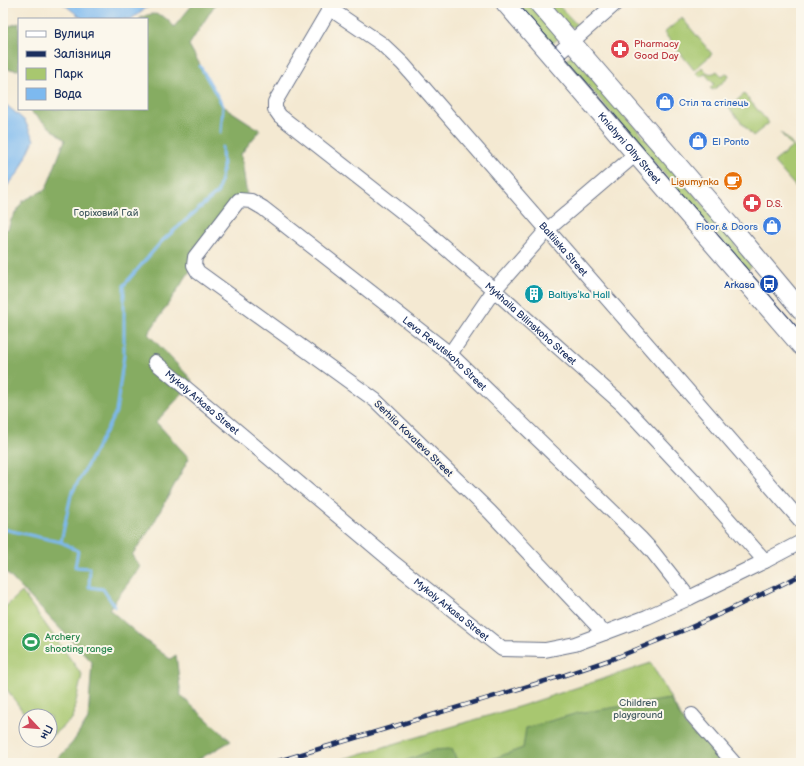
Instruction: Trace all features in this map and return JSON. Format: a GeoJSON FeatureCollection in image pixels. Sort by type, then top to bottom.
{"type":"FeatureCollection","features":[{"type":"Feature","properties":{"kind":"main road","name":"Kniahyni Olhy Street"},"geometry":{"type":"LineString","coordinates":[[505,3],[801,346]]}},
{"type":"Feature","properties":{"kind":"main road"},"geometry":{"type":"LineString","coordinates":[[538,3],[735,231],[801,310]]}},
{"type":"Feature","properties":{"kind":"street"},"geometry":{"type":"LineString","coordinates":[[553,58],[616,3]]}},
{"type":"Feature","properties":{"kind":"street","name":"Mykhaila Bilinskoho Street"},"geometry":{"type":"LineString","coordinates":[[331,6],[275,102],[275,109],[280,116],[414,221],[622,404],[698,484],[765,561]]}},
{"type":"Feature","properties":{"kind":"street","name":"Baltiiska Street"},"geometry":{"type":"LineString","coordinates":[[331,6],[382,44],[403,64],[801,521]]}},
{"type":"Feature","properties":{"kind":"street"},"geometry":{"type":"LineString","coordinates":[[450,354],[494,290],[547,230],[636,154]]}},
{"type":"Feature","properties":{"kind":"street","name":"Leva Revutskoho Street"},"geometry":{"type":"LineString","coordinates":[[198,272],[194,265],[194,257],[239,200],[251,201],[263,208],[450,354],[640,538],[689,598]]}},
{"type":"Feature","properties":{"kind":"street","name":"Serhiia Kovaleva Street"},"geometry":{"type":"LineString","coordinates":[[198,272],[375,400],[490,512],[604,634]]}},
{"type":"Feature","properties":{"kind":"street","name":"Mykoly Arkasa Street"},"geometry":{"type":"LineString","coordinates":[[155,362],[395,564],[502,649],[545,650],[575,644],[604,634],[689,598],[801,542]]}},
{"type":"Feature","properties":{"kind":"street"},"geometry":{"type":"LineString","coordinates":[[692,715],[734,763]]}},
{"type":"Feature","properties":{"kind":"green space","name":"Горіховий Гай"},"geometry":{"type":"Polygon","coordinates":[[[194,3],[216,3],[189,45],[223,106],[260,130],[241,154],[247,196],[204,250],[148,334],[192,380],[182,394],[156,422],[189,458],[151,528],[132,555],[140,567],[109,609],[141,637],[170,659],[176,655],[181,696],[231,741],[192,763],[54,763],[73,742],[88,719],[92,662],[3,569],[3,231],[8,229],[11,220],[23,201],[46,189],[65,140],[31,112],[32,110],[148,110],[148,18],[141,18],[154,14],[163,16],[174,27],[194,3]]]}},
{"type":"Feature","properties":{"kind":"green space"},"geometry":{"type":"Polygon","coordinates":[[[512,3],[531,3],[559,38],[552,44],[549,44],[512,3]]]}},
{"type":"Feature","properties":{"kind":"green space"},"geometry":{"type":"Polygon","coordinates":[[[546,3],[556,3],[579,27],[569,27],[546,3]]]}},
{"type":"Feature","properties":{"kind":"green space"},"geometry":{"type":"Polygon","coordinates":[[[682,18],[712,54],[694,70],[664,33],[682,18]]]}},
{"type":"Feature","properties":{"kind":"green space"},"geometry":{"type":"Polygon","coordinates":[[[18,23],[18,70],[8,69],[3,66],[3,28],[18,23]]]}},
{"type":"Feature","properties":{"kind":"green space"},"geometry":{"type":"Polygon","coordinates":[[[572,55],[736,242],[734,244],[752,266],[747,270],[566,60],[572,55]]]}},
{"type":"Feature","properties":{"kind":"green space"},"geometry":{"type":"Polygon","coordinates":[[[702,67],[709,73],[717,71],[722,77],[727,73],[729,75],[728,78],[713,90],[710,88],[714,84],[705,74],[700,77],[696,73],[702,67]]]}},
{"type":"Feature","properties":{"kind":"green space"},"geometry":{"type":"Polygon","coordinates":[[[744,94],[769,123],[753,136],[729,108],[744,94]]]}},
{"type":"Feature","properties":{"kind":"green space"},"geometry":{"type":"Polygon","coordinates":[[[780,132],[788,139],[801,157],[801,193],[774,162],[792,147],[780,132]]]}},
{"type":"Feature","properties":{"kind":"green space","name":"Archery shooting range"},"geometry":{"type":"Polygon","coordinates":[[[22,592],[82,675],[72,719],[58,730],[58,708],[20,708],[3,684],[3,609],[22,592]]]}},
{"type":"Feature","properties":{"kind":"green space","name":"Children playground"},"geometry":{"type":"Polygon","coordinates":[[[651,663],[686,726],[717,753],[726,763],[330,763],[521,706],[651,663]]]}},
{"type":"Feature","properties":{"kind":"green space","name":"Children playground"},"geometry":{"type":"Polygon","coordinates":[[[670,699],[686,726],[717,753],[726,763],[481,763],[523,748],[526,728],[578,713],[670,699]]]}},
{"type":"Feature","properties":{"kind":"green space"},"geometry":{"type":"Polygon","coordinates":[[[452,749],[458,763],[400,763],[433,750],[452,749]]]}},
{"type":"Feature","properties":{"kind":"water"},"geometry":{"type":"Polygon","coordinates":[[[62,3],[159,3],[146,8],[132,18],[82,18],[62,3]]]}},
{"type":"Feature","properties":{"kind":"water"},"geometry":{"type":"Polygon","coordinates":[[[3,102],[25,121],[34,140],[19,172],[3,191],[3,102]]]}},
{"type":"Feature","properties":{"kind":"waterway"},"geometry":{"type":"LineString","coordinates":[[200,66],[223,106],[221,132]]}},
{"type":"Feature","properties":{"kind":"waterway"},"geometry":{"type":"LineString","coordinates":[[115,607],[103,589],[89,587],[90,568],[75,567],[78,551],[61,542],[71,495],[116,412],[124,355],[124,285],[161,242],[218,192],[223,168],[222,147]]}},
{"type":"Feature","properties":{"kind":"waterway"},"geometry":{"type":"LineString","coordinates":[[3,529],[61,542]]}},
{"type":"Feature","properties":{"kind":"tram line"},"geometry":{"type":"LineString","coordinates":[[517,3],[561,52],[801,332]]}},
{"type":"Feature","properties":{"kind":"railway"},"geometry":{"type":"LineString","coordinates":[[272,763],[565,675],[615,658],[687,629],[801,575]]}},
{"type":"Feature","properties":{"kind":"place","name":"Pharmacy Good Day"},"geometry":{"type":"Point","coordinates":[620,49]}},
{"type":"Feature","properties":{"kind":"place","name":"Стіл та стілець"},"geometry":{"type":"Point","coordinates":[665,102]}},
{"type":"Feature","properties":{"kind":"place","name":"El Ponto"},"geometry":{"type":"Point","coordinates":[698,141]}},
{"type":"Feature","properties":{"kind":"place","name":"Ligumynka"},"geometry":{"type":"Point","coordinates":[733,181]}},
{"type":"Feature","properties":{"kind":"place","name":"D.S."},"geometry":{"type":"Point","coordinates":[752,203]}},
{"type":"Feature","properties":{"kind":"place","name":"Floor & Doors"},"geometry":{"type":"Point","coordinates":[772,226]}},
{"type":"Feature","properties":{"kind":"place","name":"Arkasa"},"geometry":{"type":"Point","coordinates":[769,284]}},
{"type":"Feature","properties":{"kind":"place","name":"Baltiysʹka Hall"},"geometry":{"type":"Point","coordinates":[534,294]}},
{"type":"Feature","properties":{"kind":"place","name":"Archery shooting range"},"geometry":{"type":"Point","coordinates":[31,642]}}]}
